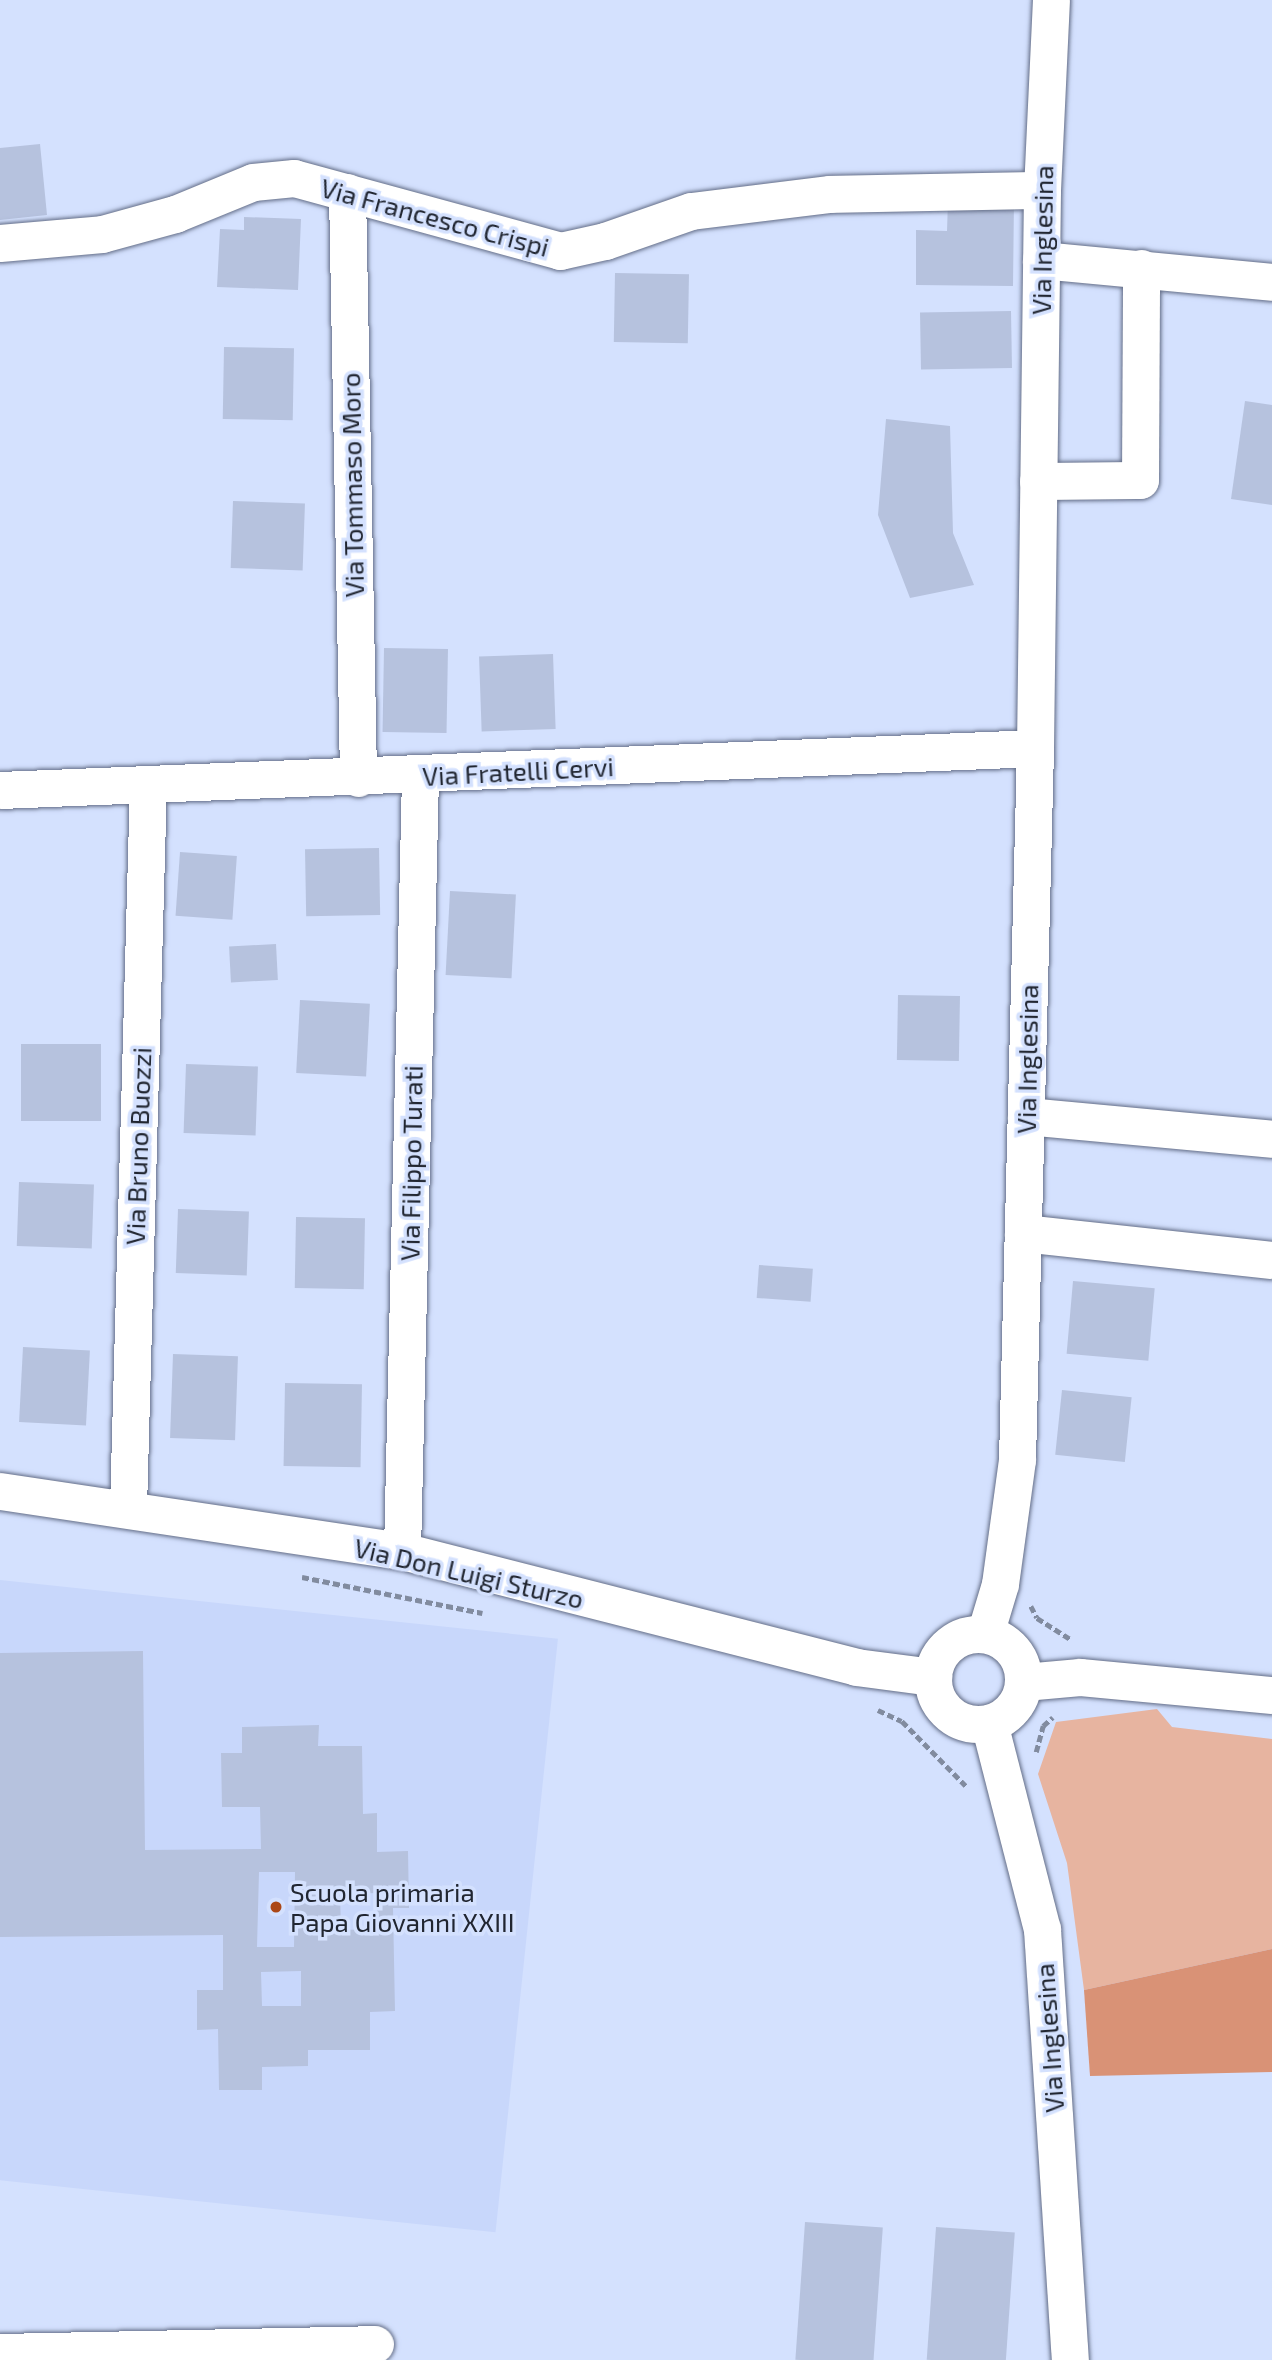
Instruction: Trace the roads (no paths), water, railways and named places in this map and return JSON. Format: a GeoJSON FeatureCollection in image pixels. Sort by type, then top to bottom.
{"type":"FeatureCollection","features":[{"type":"Feature","properties":{"kind":"street","name":"Via Inglesina"},"geometry":{"type":"LineString","coordinates":[[985,1634],[1000,1584],[1017,1460],[1035,748],[1042,190],[1051,0]]}},
{"type":"Feature","properties":{"kind":"street","name":"Via Francesco Crispi"},"geometry":{"type":"LineString","coordinates":[[0,243],[102,234],[175,214],[253,182],[294,178],[522,244],[560,251],[605,241],[691,211],[830,194],[1042,190]]}},
{"type":"Feature","properties":{"kind":"street","name":"Via Tommaso Moro"},"geometry":{"type":"LineString","coordinates":[[347,192],[358,778]]}},
{"type":"Feature","properties":{"kind":"street"},"geometry":{"type":"LineString","coordinates":[[1041,260],[1272,282]]}},
{"type":"Feature","properties":{"kind":"street"},"geometry":{"type":"LineString","coordinates":[[1038,481],[1140,480],[1142,268]]}},
{"type":"Feature","properties":{"kind":"street","name":"Via Fratelli Cervi"},"geometry":{"type":"LineString","coordinates":[[0,790],[358,778],[1035,748]]}},
{"type":"Feature","properties":{"kind":"street","name":"Via Filippo Turati"},"geometry":{"type":"LineString","coordinates":[[402,1551],[420,775]]}},
{"type":"Feature","properties":{"kind":"street","name":"Via Bruno Buozzi"},"geometry":{"type":"LineString","coordinates":[[128,1508],[148,784]]}},
{"type":"Feature","properties":{"kind":"street"},"geometry":{"type":"LineString","coordinates":[[1026,1116],[1272,1139]]}},
{"type":"Feature","properties":{"kind":"street"},"geometry":{"type":"LineString","coordinates":[[1023,1233],[1272,1260]]}},
{"type":"Feature","properties":{"kind":"street","name":"Via Don Luigi Sturzo"},"geometry":{"type":"LineString","coordinates":[[0,1491],[128,1508],[183,1521],[402,1551],[856,1667],[933,1677]]}},
{"type":"Feature","properties":{"kind":"street"},"geometry":{"type":"LineString","coordinates":[[985,1634],[1015,1652],[1024,1682],[1016,1706],[989,1723],[968,1723],[953,1717],[938,1699],[933,1677],[943,1650],[954,1640],[985,1634]]}},
{"type":"Feature","properties":{"kind":"street"},"geometry":{"type":"LineString","coordinates":[[1024,1682],[1080,1677],[1272,1695]]}},
{"type":"Feature","properties":{"kind":"street","name":"Via Inglesina"},"geometry":{"type":"LineString","coordinates":[[989,1723],[1008,1781],[1042,1929],[1070,2360]]}},
{"type":"Feature","properties":{"kind":"street"},"geometry":{"type":"LineString","coordinates":[[0,2352],[375,2344]]}},
{"type":"Feature","properties":{"kind":"place","name":"Scuola primaria Papa Giovanni XXIII"},"geometry":{"type":"Point","coordinates":[276,1907]}}]}
